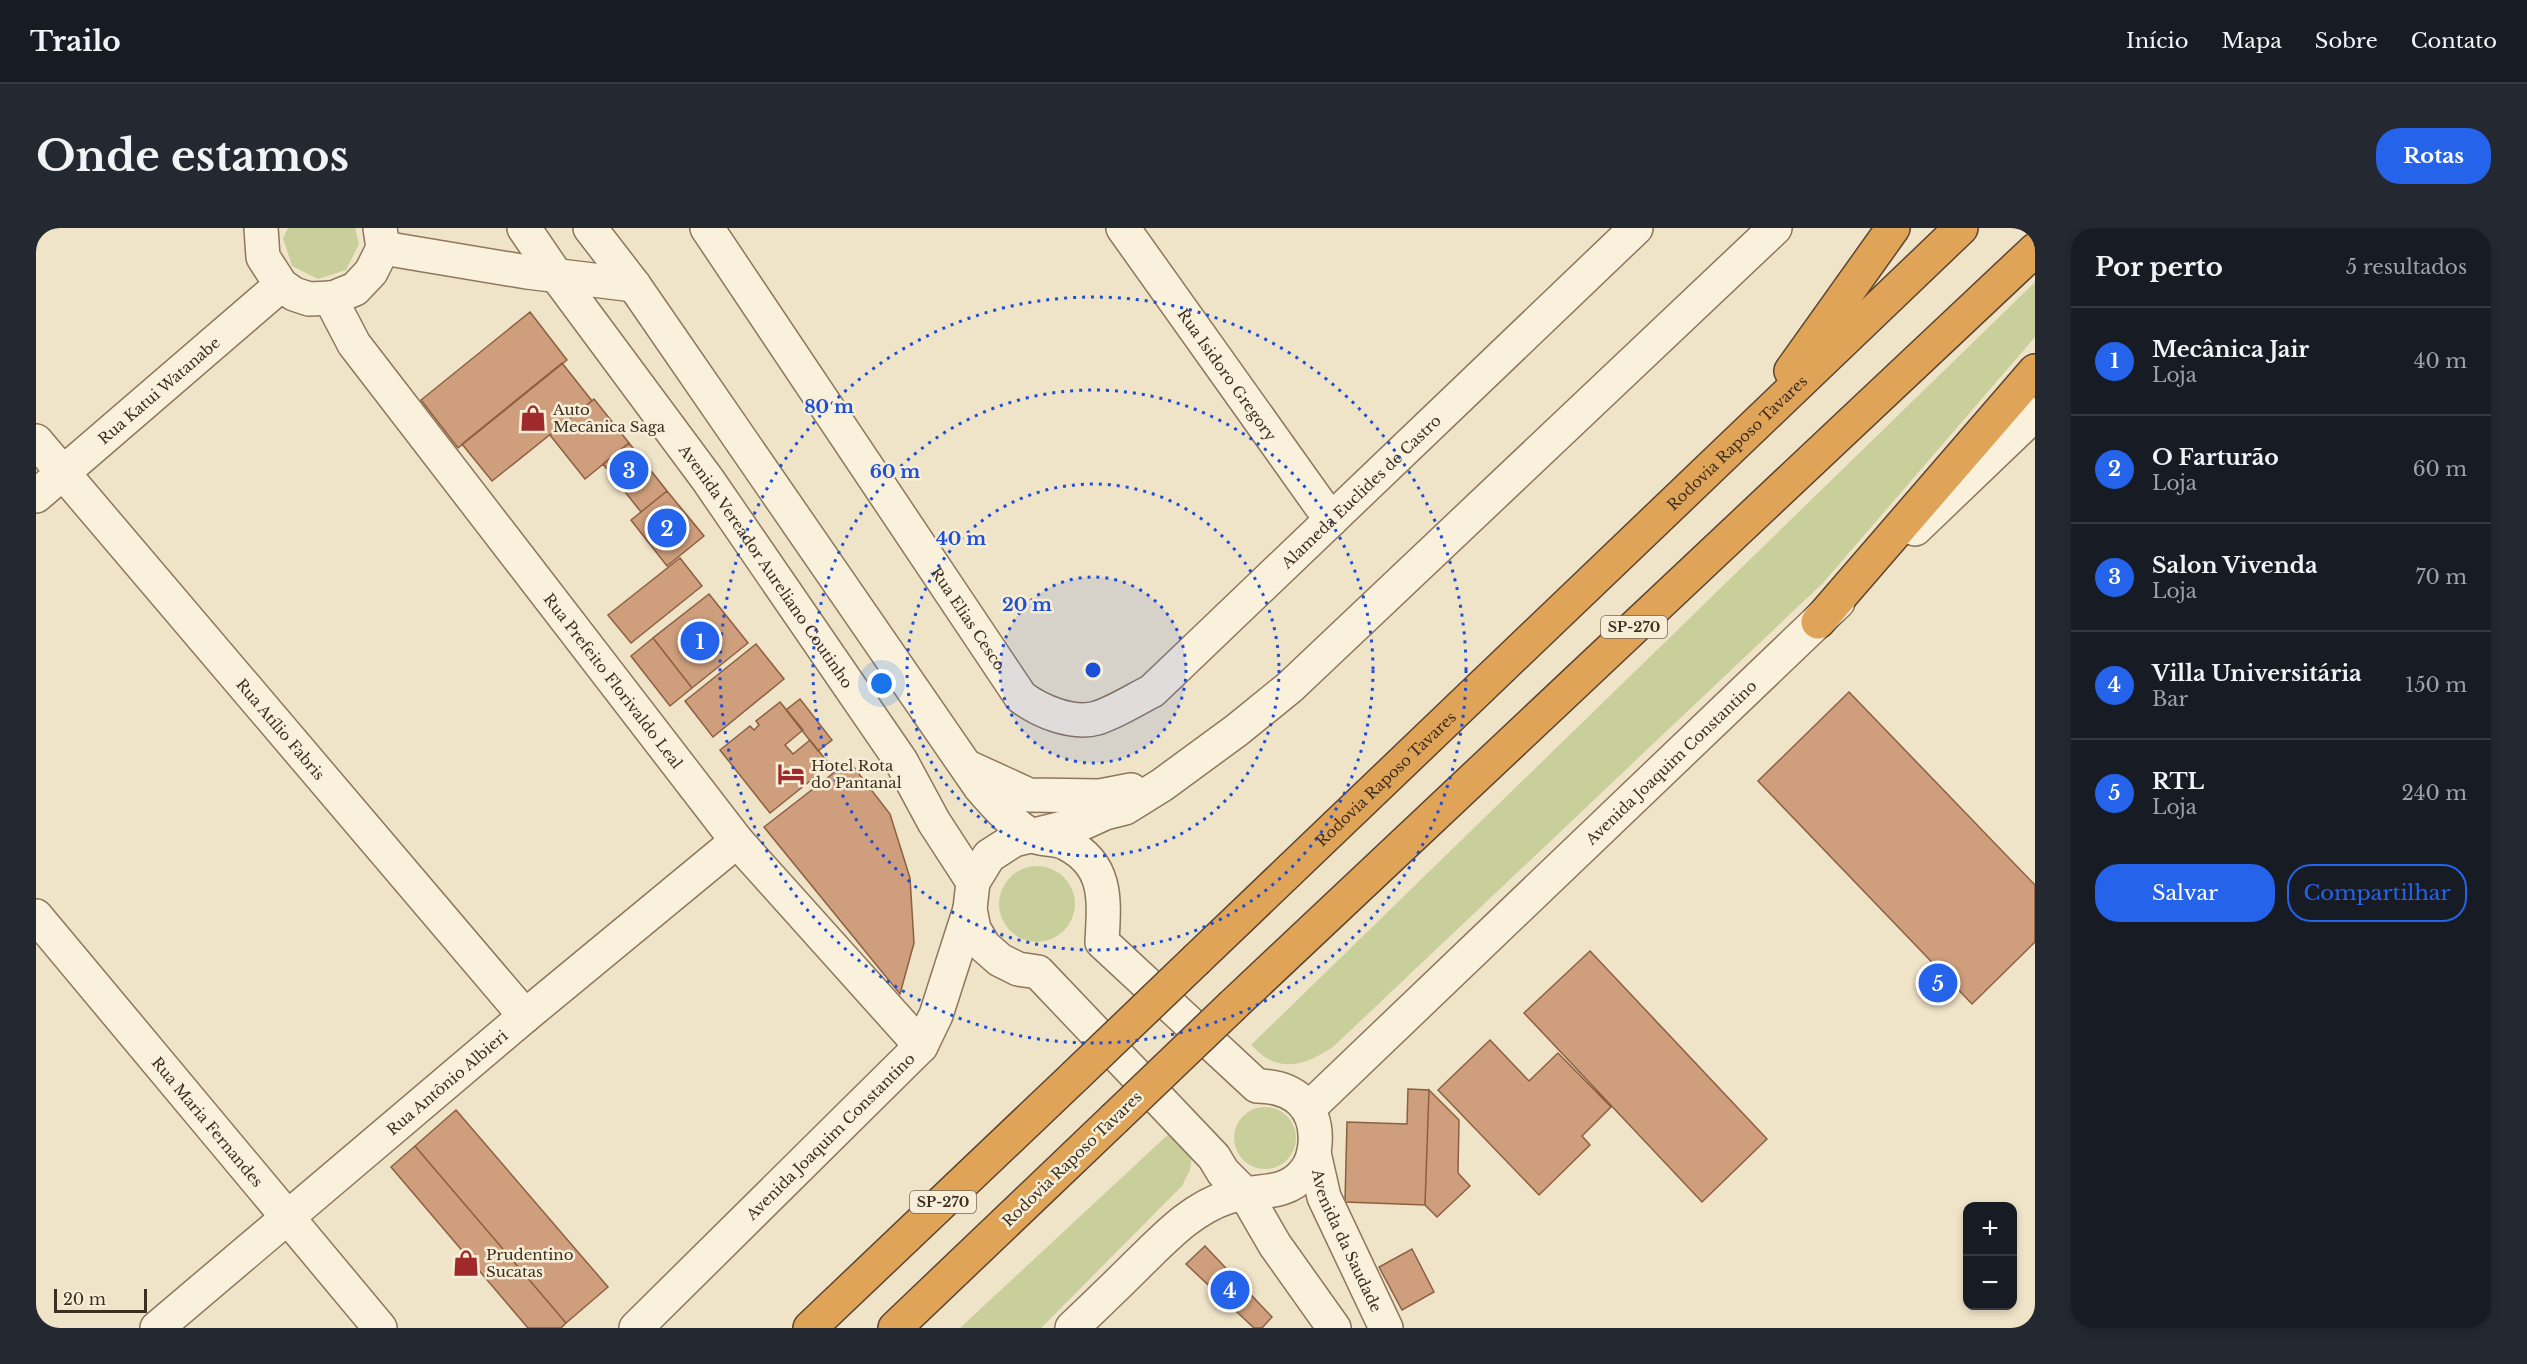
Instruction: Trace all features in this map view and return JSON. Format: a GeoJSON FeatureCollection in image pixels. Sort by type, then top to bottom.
{"type":"FeatureCollection","features":[{"type":"Feature","properties":{"kind":"highway"},"geometry":{"type":"LineString","coordinates":[[1746,434],[1893,228]]}},
{"type":"Feature","properties":{"kind":"highway","name":"Rodovia Raposo Tavares"},"geometry":{"type":"LineString","coordinates":[[810,1328],[1961,228]]}},
{"type":"Feature","properties":{"kind":"highway","name":"Rodovia Raposo Tavares"},"geometry":{"type":"LineString","coordinates":[[895,1328],[1233,1005],[2035,250]]}},
{"type":"Feature","properties":{"kind":"highway"},"geometry":{"type":"LineString","coordinates":[[1818,622],[2035,371]]}},
{"type":"Feature","properties":{"kind":"street","name":"Avenida Vereador Aureliano Coutinho"},"geometry":{"type":"LineString","coordinates":[[524,228],[556,275],[708,480],[901,761],[940,831],[971,896],[974,929],[984,946],[1000,960],[1018,969],[1038,972],[1214,1157],[1223,1172],[1246,1195]]}},
{"type":"Feature","properties":{"kind":"street"},"geometry":{"type":"LineString","coordinates":[[590,228],[634,285],[963,765],[995,804],[1032,836],[1066,842],[1085,856],[1098,875],[1104,897],[1101,942],[1257,1086],[1272,1086],[1286,1090],[1308,1109]]}},
{"type":"Feature","properties":{"kind":"street","name":"Rua Elias Cesco"},"geometry":{"type":"LineString","coordinates":[[707,228],[1022,697],[1035,707],[1068,718]]}},
{"type":"Feature","properties":{"kind":"street","name":"Rua Isidoro Gregory"},"geometry":{"type":"LineString","coordinates":[[1123,228],[1331,520]]}},
{"type":"Feature","properties":{"kind":"street","name":"Alameda Euclides de Castro"},"geometry":{"type":"LineString","coordinates":[[1068,718],[1095,719],[1152,691],[1636,228]]}},
{"type":"Feature","properties":{"kind":"street","name":"Avenida Joaquim Constantino"},"geometry":{"type":"LineString","coordinates":[[636,1328],[921,1046],[936,1015],[971,896],[989,856],[1014,840],[1083,823],[1105,813],[1125,808],[1162,785],[1290,687],[1775,228]]}},
{"type":"Feature","properties":{"kind":"street"},"geometry":{"type":"LineString","coordinates":[[259,229],[263,257],[281,285],[294,294],[309,299],[330,298],[355,289],[371,272],[382,238],[556,275],[634,285]]}},
{"type":"Feature","properties":{"kind":"street","name":"Rua Katui Watanabe"},"geometry":{"type":"LineString","coordinates":[[36,496],[281,285]]}},
{"type":"Feature","properties":{"kind":"street","name":"Rua Prefeito Florivaldo Leal"},"geometry":{"type":"LineString","coordinates":[[330,298],[354,344],[737,841],[921,1046]]}},
{"type":"Feature","properties":{"kind":"street","name":"Avenida Joaquim Constantino"},"geometry":{"type":"LineString","coordinates":[[1308,1109],[2035,414]]}},
{"type":"Feature","properties":{"kind":"street","name":"Rua Atílio Fabris"},"geometry":{"type":"LineString","coordinates":[[36,441],[525,1016]]}},
{"type":"Feature","properties":{"kind":"street"},"geometry":{"type":"LineString","coordinates":[[963,765],[1029,795],[1101,796],[1162,785]]}},
{"type":"Feature","properties":{"kind":"street","name":"Rua Antônio Albieri"},"geometry":{"type":"LineString","coordinates":[[157,1328],[525,1016],[737,841]]}},
{"type":"Feature","properties":{"kind":"street","name":"Rua Maria Fernandes"},"geometry":{"type":"LineString","coordinates":[[36,916],[380,1328]]}},
{"type":"Feature","properties":{"kind":"street","name":"Avenida da Saudade"},"geometry":{"type":"LineString","coordinates":[[1308,1109],[1316,1129],[1314,1153],[1324,1197],[1386,1328]]}},
{"type":"Feature","properties":{"kind":"street"},"geometry":{"type":"LineString","coordinates":[[1072,1328],[1182,1222],[1207,1206],[1230,1196],[1272,1191],[1290,1185],[1304,1174],[1314,1153]]}},
{"type":"Feature","properties":{"kind":"street"},"geometry":{"type":"LineString","coordinates":[[1246,1195],[1275,1245],[1334,1328]]}},
{"type":"Feature","properties":{"kind":"green space"},"geometry":{"type":"Polygon","coordinates":[[[288,228],[355,228],[359,244],[346,270],[318,279],[292,266],[283,238],[288,228]]]}},
{"type":"Feature","properties":{"kind":"green space"},"geometry":{"type":"Polygon","coordinates":[[[2035,282],[2035,337],[1823,583],[1333,1047],[1303,1062],[1287,1064],[1267,1059],[1251,1045],[2035,282]]]}},
{"type":"Feature","properties":{"kind":"green space"},"geometry":{"type":"Polygon","coordinates":[[[1030,866],[1044,866],[1058,872],[1069,883],[1075,897],[1072,919],[1064,931],[1044,942],[1030,942],[1016,936],[1005,925],[999,911],[999,897],[1005,883],[1016,872],[1030,866]]]}},
{"type":"Feature","properties":{"kind":"green space"},"geometry":{"type":"Polygon","coordinates":[[[1259,1107],[1271,1107],[1287,1116],[1294,1126],[1296,1138],[1294,1150],[1287,1160],[1271,1169],[1259,1169],[1248,1164],[1239,1155],[1234,1144],[1234,1132],[1239,1121],[1248,1112],[1259,1107]]]}},
{"type":"Feature","properties":{"kind":"green space"},"geometry":{"type":"Polygon","coordinates":[[[1174,1129],[1193,1148],[1190,1170],[1182,1186],[1041,1328],[960,1328],[1174,1129]]]}},
{"type":"Feature","properties":{"kind":"building"},"geometry":{"type":"Polygon","coordinates":[[[530,312],[567,360],[458,448],[421,400],[530,312]]]}},
{"type":"Feature","properties":{"kind":"building","name":"Auto Mecânica Saga"},"geometry":{"type":"Polygon","coordinates":[[[562,363],[592,401],[492,481],[462,444],[562,363]]]}},
{"type":"Feature","properties":{"kind":"building"},"geometry":{"type":"Polygon","coordinates":[[[594,399],[629,443],[585,479],[550,435],[594,399]]]}},
{"type":"Feature","properties":{"kind":"building"},"geometry":{"type":"Polygon","coordinates":[[[629,443],[667,491],[641,512],[603,464],[629,443]]]}},
{"type":"Feature","properties":{"kind":"building"},"geometry":{"type":"Polygon","coordinates":[[[667,491],[704,536],[667,566],[631,520],[667,491]]]}},
{"type":"Feature","properties":{"kind":"building"},"geometry":{"type":"Polygon","coordinates":[[[680,558],[702,586],[631,643],[608,615],[680,558]]]}},
{"type":"Feature","properties":{"kind":"building"},"geometry":{"type":"Polygon","coordinates":[[[709,594],[748,643],[692,688],[653,638],[709,594]]]}},
{"type":"Feature","properties":{"kind":"building"},"geometry":{"type":"Polygon","coordinates":[[[653,638],[692,688],[670,706],[631,656],[653,638]]]}},
{"type":"Feature","properties":{"kind":"building"},"geometry":{"type":"Polygon","coordinates":[[[756,644],[784,679],[713,737],[685,701],[756,644]]]}},
{"type":"Feature","properties":{"kind":"building"},"geometry":{"type":"Polygon","coordinates":[[[1849,692],[2035,885],[2035,942],[1972,1004],[1758,781],[1849,692]]]}},
{"type":"Feature","properties":{"kind":"building"},"geometry":{"type":"Polygon","coordinates":[[[800,699],[832,740],[818,751],[786,710],[800,699]]]}},
{"type":"Feature","properties":{"kind":"building"},"geometry":{"type":"Polygon","coordinates":[[[780,702],[803,730],[785,745],[793,754],[810,740],[830,765],[770,813],[720,750],[750,726],[754,730],[759,725],[756,721],[780,702]]]}},
{"type":"Feature","properties":{"kind":"building"},"geometry":{"type":"Polygon","coordinates":[[[849,761],[890,814],[910,878],[914,943],[900,994],[764,827],[849,761]]]}},
{"type":"Feature","properties":{"kind":"building"},"geometry":{"type":"Polygon","coordinates":[[[1590,951],[1767,1139],[1702,1202],[1524,1013],[1590,951]]]}},
{"type":"Feature","properties":{"kind":"building"},"geometry":{"type":"Polygon","coordinates":[[[1490,1040],[1529,1081],[1558,1053],[1611,1107],[1582,1136],[1590,1145],[1539,1195],[1438,1090],[1490,1040]]]}},
{"type":"Feature","properties":{"kind":"building"},"geometry":{"type":"Polygon","coordinates":[[[1408,1089],[1429,1090],[1425,1205],[1345,1202],[1347,1122],[1407,1124],[1408,1089]]]}},
{"type":"Feature","properties":{"kind":"building"},"geometry":{"type":"Polygon","coordinates":[[[1429,1090],[1459,1120],[1458,1173],[1470,1186],[1437,1217],[1425,1205],[1429,1090]]]}},
{"type":"Feature","properties":{"kind":"building"},"geometry":{"type":"Polygon","coordinates":[[[456,1110],[608,1287],[566,1323],[415,1146],[456,1110]]]}},
{"type":"Feature","properties":{"kind":"building"},"geometry":{"type":"Polygon","coordinates":[[[415,1146],[566,1323],[561,1328],[528,1328],[391,1167],[415,1146]]]}},
{"type":"Feature","properties":{"kind":"building"},"geometry":{"type":"Polygon","coordinates":[[[1205,1246],[1272,1317],[1262,1328],[1254,1328],[1186,1264],[1205,1246]]]}},
{"type":"Feature","properties":{"kind":"building"},"geometry":{"type":"Polygon","coordinates":[[[1412,1249],[1434,1292],[1402,1310],[1379,1267],[1412,1249]]]}},
{"type":"Feature","properties":{"kind":"place","name":"Auto Mecânica Saga"},"geometry":{"type":"Point","coordinates":[533,418]}},
{"type":"Feature","properties":{"kind":"place","name":"Salon Vivenda"},"geometry":{"type":"Point","coordinates":[629,470]}},
{"type":"Feature","properties":{"kind":"place","name":"O Farturão"},"geometry":{"type":"Point","coordinates":[667,528]}},
{"type":"Feature","properties":{"kind":"place","name":"Mecânica Jair"},"geometry":{"type":"Point","coordinates":[700,641]}},
{"type":"Feature","properties":{"kind":"place","name":"Hotel Rota do Pantanal"},"geometry":{"type":"Point","coordinates":[791,774]}},
{"type":"Feature","properties":{"kind":"place","name":"RTL"},"geometry":{"type":"Point","coordinates":[1938,983]}},
{"type":"Feature","properties":{"kind":"place","name":"Prudentino Sucatas"},"geometry":{"type":"Point","coordinates":[466,1263]}},
{"type":"Feature","properties":{"kind":"place","name":"Villa Universitária"},"geometry":{"type":"Point","coordinates":[1230,1290]}}]}
